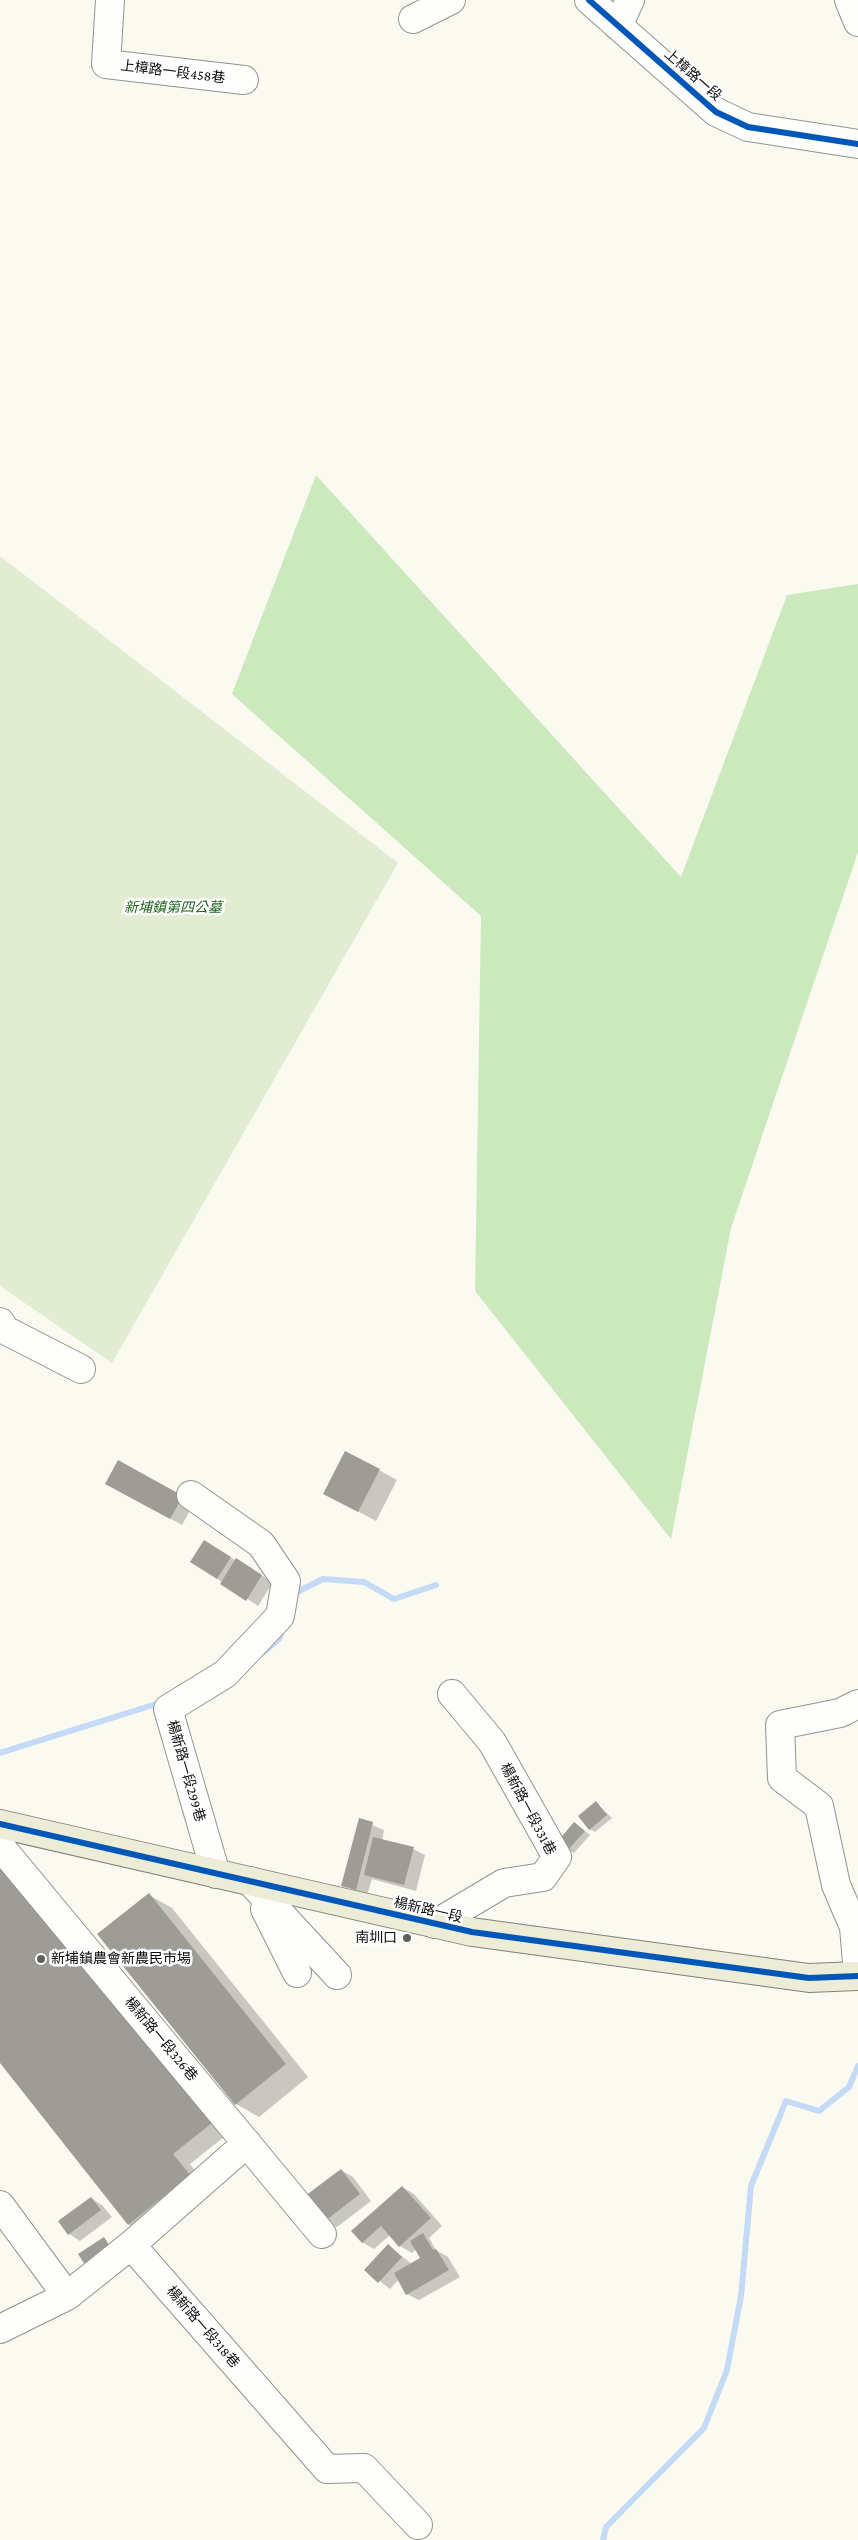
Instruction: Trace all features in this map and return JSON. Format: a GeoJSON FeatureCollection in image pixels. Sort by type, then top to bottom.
{"type":"FeatureCollection","features":[{"type":"Feature","properties":{"kind":"main road","name":"楊新路一段"},"geometry":{"type":"LineString","coordinates":[[0,1824],[472,1932],[809,1978],[858,1975]]}},
{"type":"Feature","properties":{"kind":"street","name":"上樟路一段458巷"},"geometry":{"type":"LineString","coordinates":[[110,0],[106,64],[244,80]]}},
{"type":"Feature","properties":{"kind":"street"},"geometry":{"type":"LineString","coordinates":[[413,19],[451,0]]}},
{"type":"Feature","properties":{"kind":"street","name":"上樟路一段"},"geometry":{"type":"LineString","coordinates":[[589,0],[716,112],[748,127],[858,144]]}},
{"type":"Feature","properties":{"kind":"street"},"geometry":{"type":"LineString","coordinates":[[618,26],[630,0]]}},
{"type":"Feature","properties":{"kind":"street"},"geometry":{"type":"LineString","coordinates":[[849,0],[858,22]]}},
{"type":"Feature","properties":{"kind":"street"},"geometry":{"type":"LineString","coordinates":[[0,1322],[5,1330],[81,1369]]}},
{"type":"Feature","properties":{"kind":"street","name":"楊新路一段299巷"},"geometry":{"type":"LineString","coordinates":[[191,1494],[261,1544],[286,1581],[280,1616],[225,1674],[168,1709],[216,1874]]}},
{"type":"Feature","properties":{"kind":"street","name":"楊新路一段331巷"},"geometry":{"type":"LineString","coordinates":[[435,1924],[504,1883],[543,1877],[557,1857],[492,1742],[452,1694]]}},
{"type":"Feature","properties":{"kind":"street"},"geometry":{"type":"LineString","coordinates":[[858,1704],[840,1713],[780,1725],[782,1778],[819,1806],[836,1885],[854,1926],[858,1975]]}},
{"type":"Feature","properties":{"kind":"street","name":"楊新路一段326巷"},"geometry":{"type":"LineString","coordinates":[[0,1846],[322,2234]]}},
{"type":"Feature","properties":{"kind":"street"},"geometry":{"type":"LineString","coordinates":[[250,1881],[297,1973]]}},
{"type":"Feature","properties":{"kind":"street"},"geometry":{"type":"LineString","coordinates":[[250,1881],[337,1975]]}},
{"type":"Feature","properties":{"kind":"street"},"geometry":{"type":"LineString","coordinates":[[0,2329],[67,2296],[131,2245],[248,2143]]}},
{"type":"Feature","properties":{"kind":"street"},"geometry":{"type":"LineString","coordinates":[[0,2205],[67,2296]]}},
{"type":"Feature","properties":{"kind":"street","name":"楊新路一段318巷"},"geometry":{"type":"LineString","coordinates":[[131,2245],[327,2469],[364,2468],[418,2525]]}},
{"type":"Feature","properties":{"kind":"green space"},"geometry":{"type":"Polygon","coordinates":[[[316,475],[681,877],[787,595],[858,584],[858,852],[731,1228],[671,1539],[475,1291],[481,916],[232,694],[316,475]]]}},
{"type":"Feature","properties":{"kind":"green space","name":"新埔鎮第四公墓"},"geometry":{"type":"Polygon","coordinates":[[[0,556],[398,863],[112,1363],[0,1286],[0,556]]]}},
{"type":"Feature","properties":{"kind":"building"},"geometry":{"type":"Polygon","coordinates":[[[345,1451],[380,1469],[358,1512],[323,1494],[345,1451]]]}},
{"type":"Feature","properties":{"kind":"building"},"geometry":{"type":"Polygon","coordinates":[[[118,1460],[183,1496],[170,1519],[105,1484],[118,1460]]]}},
{"type":"Feature","properties":{"kind":"building"},"geometry":{"type":"Polygon","coordinates":[[[204,1540],[231,1557],[217,1579],[190,1562],[204,1540]]]}},
{"type":"Feature","properties":{"kind":"building"},"geometry":{"type":"Polygon","coordinates":[[[236,1558],[262,1575],[246,1601],[220,1584],[236,1558]]]}},
{"type":"Feature","properties":{"kind":"building"},"geometry":{"type":"Polygon","coordinates":[[[596,1801],[607,1815],[589,1830],[578,1816],[596,1801]]]}},
{"type":"Feature","properties":{"kind":"building"},"geometry":{"type":"Polygon","coordinates":[[[359,1818],[373,1822],[356,1890],[341,1886],[359,1818]]]}},
{"type":"Feature","properties":{"kind":"building"},"geometry":{"type":"Polygon","coordinates":[[[574,1822],[585,1831],[567,1851],[557,1842],[574,1822]]]}},
{"type":"Feature","properties":{"kind":"building"},"geometry":{"type":"Polygon","coordinates":[[[373,1837],[414,1847],[404,1885],[364,1875],[373,1837]]]}},
{"type":"Feature","properties":{"kind":"building","name":"新埔鎮農會新農民市場"},"geometry":{"type":"Polygon","coordinates":[[[0,1855],[212,2123],[173,2154],[190,2175],[128,2225],[0,2063],[0,1855]]]}},
{"type":"Feature","properties":{"kind":"building"},"geometry":{"type":"Polygon","coordinates":[[[149,1893],[286,2064],[235,2105],[97,1934],[149,1893]]]}},
{"type":"Feature","properties":{"kind":"building"},"geometry":{"type":"Polygon","coordinates":[[[341,2169],[360,2194],[325,2221],[305,2196],[341,2169]]]}},
{"type":"Feature","properties":{"kind":"building"},"geometry":{"type":"Polygon","coordinates":[[[402,2186],[431,2218],[399,2247],[381,2226],[362,2243],[351,2231],[402,2186]]]}},
{"type":"Feature","properties":{"kind":"building"},"geometry":{"type":"Polygon","coordinates":[[[91,2197],[101,2210],[68,2235],[58,2221],[91,2197]]]}},
{"type":"Feature","properties":{"kind":"building"},"geometry":{"type":"Polygon","coordinates":[[[423,2233],[433,2250],[436,2249],[449,2270],[406,2295],[394,2273],[420,2258],[410,2241],[423,2233]]]}},
{"type":"Feature","properties":{"kind":"building"},"geometry":{"type":"Polygon","coordinates":[[[104,2237],[113,2251],[87,2268],[78,2254],[104,2237]]]}},
{"type":"Feature","properties":{"kind":"building"},"geometry":{"type":"Polygon","coordinates":[[[388,2244],[402,2257],[378,2283],[364,2270],[388,2244]]]}},
{"type":"Feature","properties":{"kind":"waterway"},"geometry":{"type":"LineString","coordinates":[[294,1599],[297,1592],[323,1579],[364,1582],[394,1599],[436,1585]]}},
{"type":"Feature","properties":{"kind":"waterway"},"geometry":{"type":"LineString","coordinates":[[264,1652],[279,1639],[283,1629]]}},
{"type":"Feature","properties":{"kind":"waterway"},"geometry":{"type":"LineString","coordinates":[[0,1753],[153,1705]]}},
{"type":"Feature","properties":{"kind":"waterway"},"geometry":{"type":"LineString","coordinates":[[603,2540],[606,2527],[704,2428],[727,2370],[741,2296],[751,2186],[786,2101],[819,2111],[849,2087],[858,2066]]}},
{"type":"Feature","properties":{"kind":"cycle path"},"geometry":{"type":"LineString","coordinates":[[589,0],[716,112],[748,127],[858,144]]}},
{"type":"Feature","properties":{"kind":"cycle path"},"geometry":{"type":"LineString","coordinates":[[0,1824],[472,1932],[809,1978],[858,1976]]}},
{"type":"Feature","properties":{"kind":"place","name":"南圳口"},"geometry":{"type":"Point","coordinates":[407,1938]}},
{"type":"Feature","properties":{"kind":"place","name":"新埔鎮農會新農民市場"},"geometry":{"type":"Point","coordinates":[41,1959]}}]}
